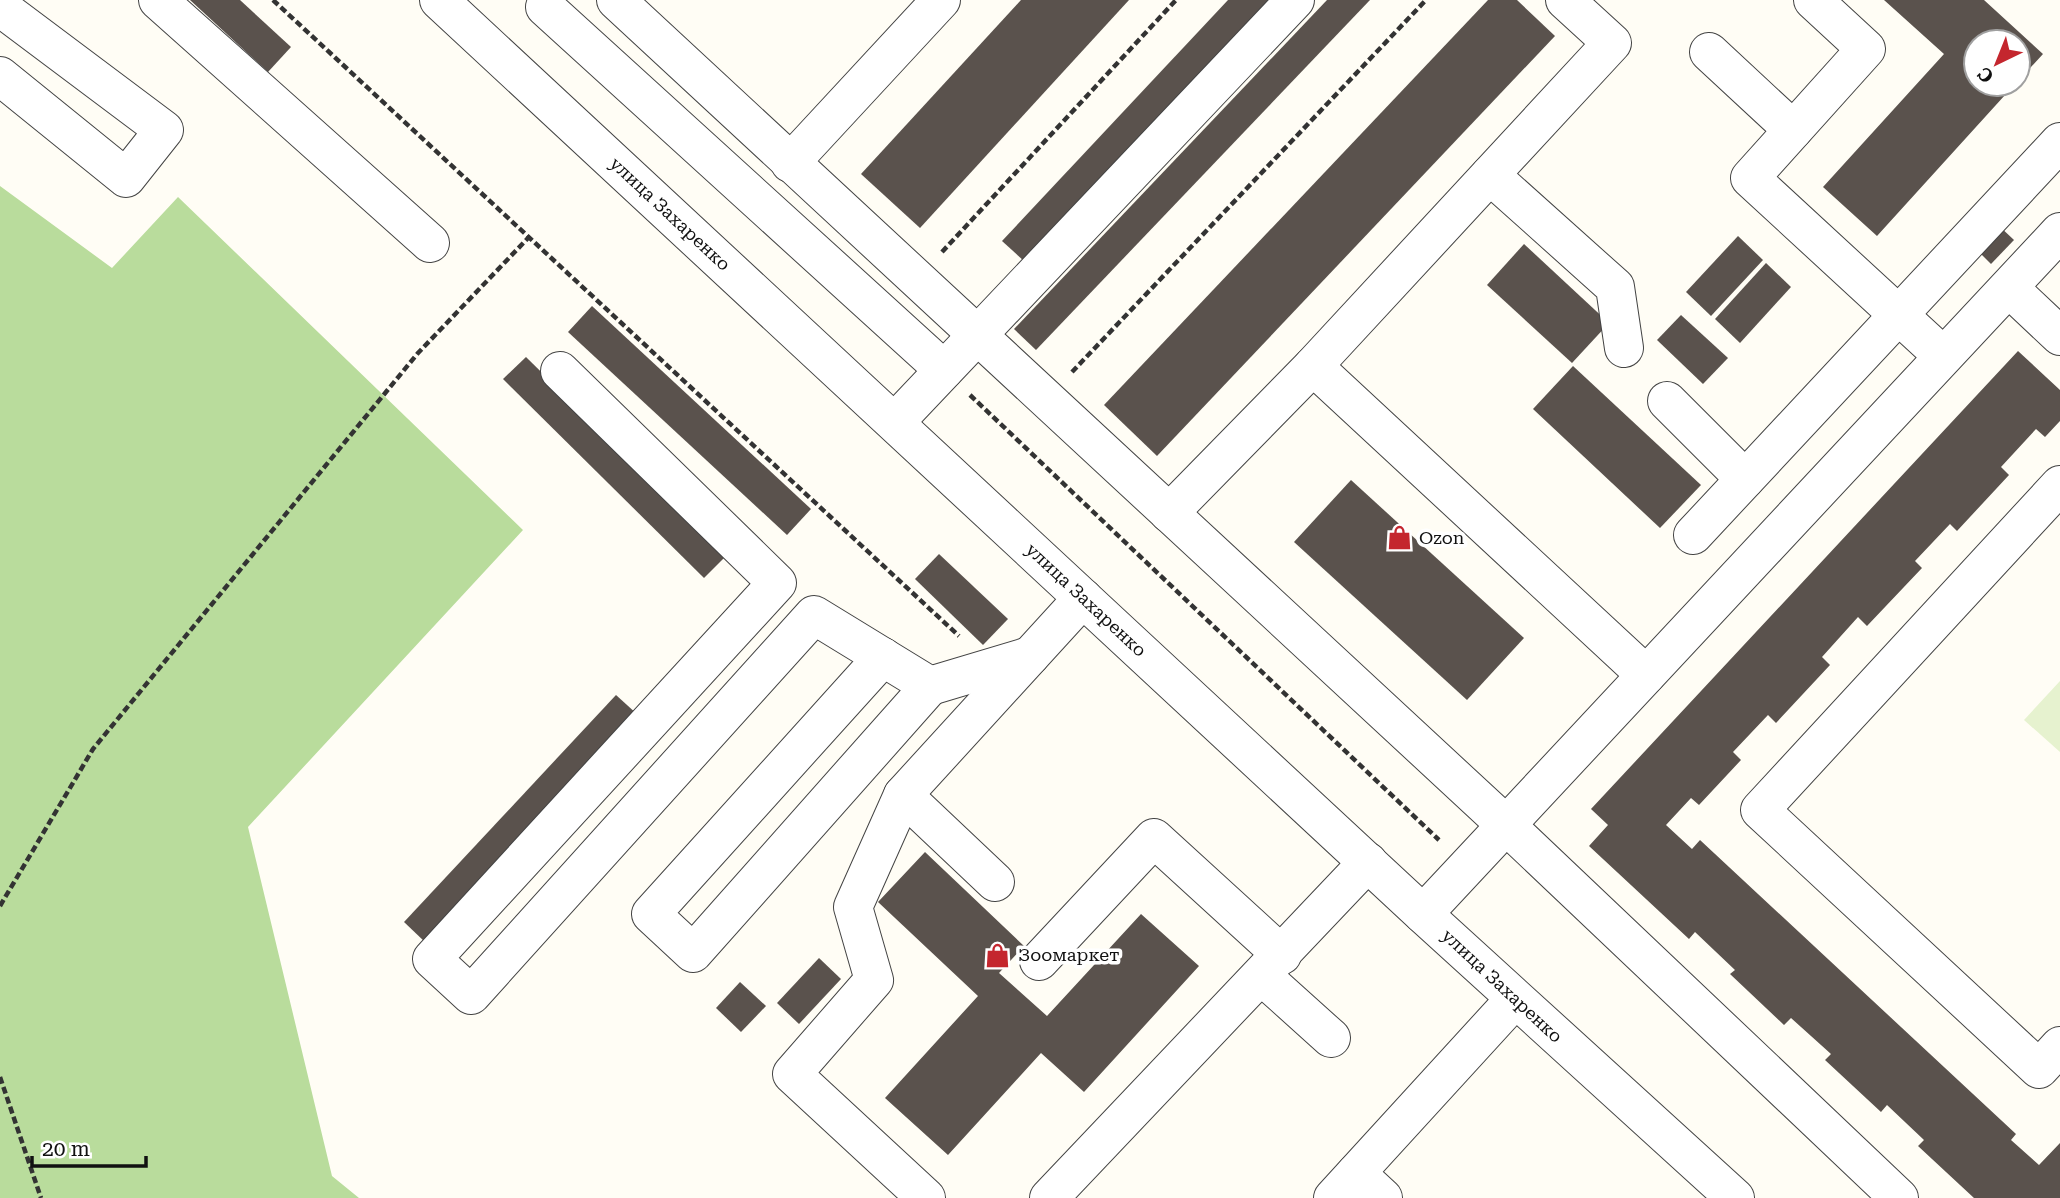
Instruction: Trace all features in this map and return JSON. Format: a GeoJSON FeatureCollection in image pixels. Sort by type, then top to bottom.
{"type":"FeatureCollection","features":[{"type":"Feature","properties":{"kind":"street"},"geometry":{"type":"LineString","coordinates":[[159,0],[430,243]]}},
{"type":"Feature","properties":{"kind":"street"},"geometry":{"type":"LineString","coordinates":[[616,0],[1506,825],[1899,1198]]}},
{"type":"Feature","properties":{"kind":"street"},"geometry":{"type":"LineString","coordinates":[[790,163],[941,0]]}},
{"type":"Feature","properties":{"kind":"street"},"geometry":{"type":"LineString","coordinates":[[895,422],[1295,0]]}},
{"type":"Feature","properties":{"kind":"street"},"geometry":{"type":"LineString","coordinates":[[1169,513],[1313,366],[1612,43],[1565,0]]}},
{"type":"Feature","properties":{"kind":"street"},"geometry":{"type":"LineString","coordinates":[[1813,0],[1866,48],[1750,178],[1942,355]]}},
{"type":"Feature","properties":{"kind":"street"},"geometry":{"type":"LineString","coordinates":[[0,7],[164,130],[126,178],[0,76]]}},
{"type":"Feature","properties":{"kind":"street"},"geometry":{"type":"LineString","coordinates":[[545,7],[944,370]]}},
{"type":"Feature","properties":{"kind":"street","name":"улица Захаренко"},"geometry":{"type":"LineString","coordinates":[[462,8],[1083,598],[1515,999],[1735,1198]]}},
{"type":"Feature","properties":{"kind":"street"},"geometry":{"type":"LineString","coordinates":[[1709,52],[1793,130]]}},
{"type":"Feature","properties":{"kind":"street"},"geometry":{"type":"LineString","coordinates":[[1693,535],[2060,142]]}},
{"type":"Feature","properties":{"kind":"street"},"geometry":{"type":"LineString","coordinates":[[1490,175],[1615,287],[1624,348]]}},
{"type":"Feature","properties":{"kind":"street"},"geometry":{"type":"LineString","coordinates":[[1423,914],[1942,355],[2060,232]]}},
{"type":"Feature","properties":{"kind":"street"},"geometry":{"type":"LineString","coordinates":[[2009,288],[2060,336]]}},
{"type":"Feature","properties":{"kind":"street"},"geometry":{"type":"LineString","coordinates":[[1313,366],[1646,675]]}},
{"type":"Feature","properties":{"kind":"street"},"geometry":{"type":"LineString","coordinates":[[560,371],[777,583],[814,615],[930,686]]}},
{"type":"Feature","properties":{"kind":"street"},"geometry":{"type":"LineString","coordinates":[[1667,401],[1745,479]]}},
{"type":"Feature","properties":{"kind":"street"},"geometry":{"type":"LineString","coordinates":[[2060,485],[1760,810],[2039,1069],[2060,1046]]}},
{"type":"Feature","properties":{"kind":"street"},"geometry":{"type":"LineString","coordinates":[[777,583],[432,959],[471,995],[814,615]]}},
{"type":"Feature","properties":{"kind":"street"},"geometry":{"type":"LineString","coordinates":[[926,1198],[792,1074],[874,980],[853,907],[903,795],[1083,598]]}},
{"type":"Feature","properties":{"kind":"street"},"geometry":{"type":"LineString","coordinates":[[883,657],[651,914],[693,953],[930,686],[1030,656]]}},
{"type":"Feature","properties":{"kind":"street"},"geometry":{"type":"LineString","coordinates":[[903,795],[995,882]]}},
{"type":"Feature","properties":{"kind":"street"},"geometry":{"type":"LineString","coordinates":[[1039,961],[1154,838],[1272,965],[1331,1038]]}},
{"type":"Feature","properties":{"kind":"street"},"geometry":{"type":"LineString","coordinates":[[1049,1198],[1368,862]]}},
{"type":"Feature","properties":{"kind":"street"},"geometry":{"type":"LineString","coordinates":[[1357,1190],[1515,999]]}},
{"type":"Feature","properties":{"kind":"path"},"geometry":{"type":"LineString","coordinates":[[273,0],[959,636]]}},
{"type":"Feature","properties":{"kind":"path"},"geometry":{"type":"LineString","coordinates":[[918,278],[1176,0]]}},
{"type":"Feature","properties":{"kind":"path"},"geometry":{"type":"LineString","coordinates":[[1046,398],[1426,0]]}},
{"type":"Feature","properties":{"kind":"path"},"geometry":{"type":"LineString","coordinates":[[0,906],[93,749],[418,353],[530,236]]}},
{"type":"Feature","properties":{"kind":"path"},"geometry":{"type":"LineString","coordinates":[[944,370],[1467,867]]}},
{"type":"Feature","properties":{"kind":"path"},"geometry":{"type":"LineString","coordinates":[[0,1077],[41,1198]]}},
{"type":"Feature","properties":{"kind":"green space"},"geometry":{"type":"Polygon","coordinates":[[[0,186],[112,268],[178,197],[523,530],[248,827],[332,1176],[359,1198],[0,1198],[0,186]]]}},
{"type":"Feature","properties":{"kind":"green space"},"geometry":{"type":"Polygon","coordinates":[[[2060,681],[2060,752],[2024,720],[2060,681]]]}},
{"type":"Feature","properties":{"kind":"building"},"geometry":{"type":"Polygon","coordinates":[[[190,0],[240,0],[291,47],[268,72],[190,0]]]}},
{"type":"Feature","properties":{"kind":"building"},"geometry":{"type":"Polygon","coordinates":[[[1021,0],[1129,0],[920,228],[861,174],[1021,0]]]}},
{"type":"Feature","properties":{"kind":"building"},"geometry":{"type":"Polygon","coordinates":[[[1228,0],[1270,0],[1025,262],[1002,241],[1228,0]]]}},
{"type":"Feature","properties":{"kind":"building"},"geometry":{"type":"Polygon","coordinates":[[[1327,0],[1370,0],[1036,350],[1014,329],[1327,0]]]}},
{"type":"Feature","properties":{"kind":"building"},"geometry":{"type":"Polygon","coordinates":[[[1488,0],[1517,0],[1555,36],[1157,456],[1104,405],[1488,0]]]}},
{"type":"Feature","properties":{"kind":"building"},"geometry":{"type":"Polygon","coordinates":[[[1884,0],[1984,0],[2015,28],[1962,28],[1962,98],[2002,98],[1877,236],[1823,187],[1944,54],[1884,0]]]}},
{"type":"Feature","properties":{"kind":"building"},"geometry":{"type":"Polygon","coordinates":[[[2032,44],[2043,54],[2032,66],[2032,44]]]}},
{"type":"Feature","properties":{"kind":"building"},"geometry":{"type":"Polygon","coordinates":[[[1997,224],[2014,240],[1991,264],[1975,248],[1997,224]]]}},
{"type":"Feature","properties":{"kind":"building"},"geometry":{"type":"Polygon","coordinates":[[[1738,236],[1763,260],[1711,316],[1686,292],[1738,236]]]}},
{"type":"Feature","properties":{"kind":"building"},"geometry":{"type":"Polygon","coordinates":[[[1524,244],[1609,323],[1572,363],[1487,285],[1524,244]]]}},
{"type":"Feature","properties":{"kind":"building"},"geometry":{"type":"Polygon","coordinates":[[[1766,263],[1791,287],[1740,343],[1715,319],[1766,263]]]}},
{"type":"Feature","properties":{"kind":"building"},"geometry":{"type":"Polygon","coordinates":[[[592,306],[811,509],[787,535],[568,332],[592,306]]]}},
{"type":"Feature","properties":{"kind":"building"},"geometry":{"type":"Polygon","coordinates":[[[1681,315],[1728,358],[1703,384],[1657,340],[1681,315]]]}},
{"type":"Feature","properties":{"kind":"building"},"geometry":{"type":"Polygon","coordinates":[[[2018,351],[2060,390],[2060,421],[2045,437],[2036,429],[2001,467],[2009,475],[1957,531],[1950,524],[1915,561],[1922,568],[1867,626],[1858,617],[1822,657],[1830,665],[1776,723],[1768,715],[1733,752],[1741,760],[1699,805],[1691,798],[1666,825],[1692,849],[1700,840],[2016,1134],[2011,1140],[2039,1165],[2060,1143],[2060,1198],[1974,1198],[1918,1146],[1924,1140],[1887,1105],[1881,1112],[1825,1060],[1831,1054],[1791,1018],[1784,1025],[1730,974],[1735,970],[1695,932],[1689,939],[1589,846],[1608,825],[1591,809],[2018,351]]]}},
{"type":"Feature","properties":{"kind":"building"},"geometry":{"type":"Polygon","coordinates":[[[526,357],[727,555],[704,578],[503,379],[526,357]]]}},
{"type":"Feature","properties":{"kind":"building"},"geometry":{"type":"Polygon","coordinates":[[[1573,366],[1701,485],[1660,528],[1533,409],[1573,366]]]}},
{"type":"Feature","properties":{"kind":"building"},"geometry":{"type":"Polygon","coordinates":[[[1351,480],[1524,638],[1467,700],[1294,542],[1351,480]]]}},
{"type":"Feature","properties":{"kind":"building"},"geometry":{"type":"Polygon","coordinates":[[[939,554],[1008,619],[983,645],[915,579],[939,554]]]}},
{"type":"Feature","properties":{"kind":"building"},"geometry":{"type":"Polygon","coordinates":[[[616,695],[638,715],[426,943],[404,922],[616,695]]]}},
{"type":"Feature","properties":{"kind":"building"},"geometry":{"type":"Polygon","coordinates":[[[925,852],[1024,946],[999,973],[1047,1016],[1141,914],[1199,966],[1084,1092],[1041,1053],[948,1155],[885,1098],[978,996],[878,902],[925,852]]]}},
{"type":"Feature","properties":{"kind":"building"},"geometry":{"type":"Polygon","coordinates":[[[819,958],[841,979],[799,1024],[777,1003],[819,958]]]}},
{"type":"Feature","properties":{"kind":"building"},"geometry":{"type":"Polygon","coordinates":[[[740,982],[766,1006],[741,1032],[716,1008],[740,982]]]}},
{"type":"Feature","properties":{"kind":"place","name":"Ozon"},"geometry":{"type":"Point","coordinates":[1399,538]}},
{"type":"Feature","properties":{"kind":"place","name":"Зоомаркет"},"geometry":{"type":"Point","coordinates":[998,955]}}]}
